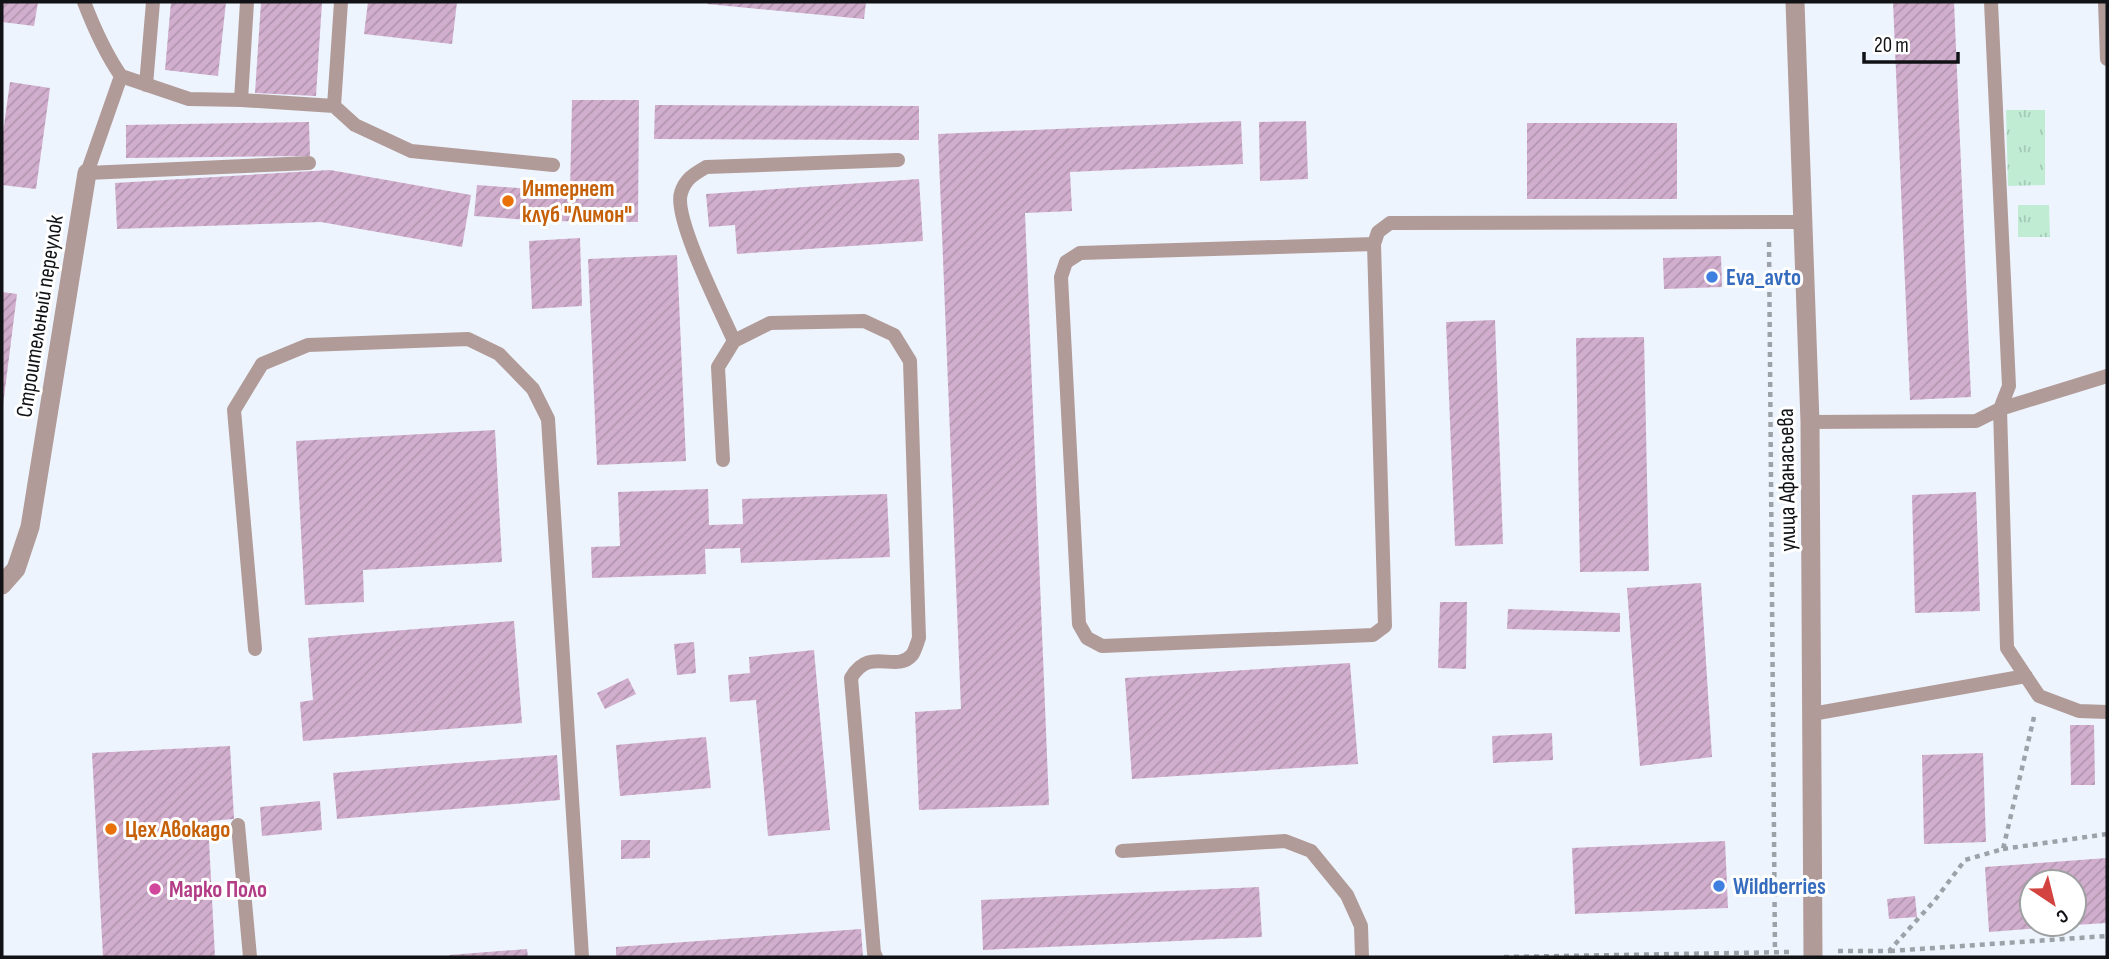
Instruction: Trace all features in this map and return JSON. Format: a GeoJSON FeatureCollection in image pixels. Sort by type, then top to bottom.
{"type":"FeatureCollection","features":[{"type":"Feature","properties":{"kind":"street","name":"улица Афанасьева"},"geometry":{"type":"LineString","coordinates":[[1795,2],[1811,422],[1813,954]]}},
{"type":"Feature","properties":{"kind":"street","name":"Строительный переулок"},"geometry":{"type":"LineString","coordinates":[[2,585],[16,569],[30,527],[87,173]]}},
{"type":"Feature","properties":{"kind":"lane"},"geometry":{"type":"LineString","coordinates":[[84,2],[105,51],[121,76],[146,85],[189,99],[334,106],[355,125],[411,150],[553,165]]}},
{"type":"Feature","properties":{"kind":"lane"},"geometry":{"type":"LineString","coordinates":[[146,85],[153,2]]}},
{"type":"Feature","properties":{"kind":"lane"},"geometry":{"type":"LineString","coordinates":[[241,100],[247,2]]}},
{"type":"Feature","properties":{"kind":"lane"},"geometry":{"type":"LineString","coordinates":[[334,106],[341,2]]}},
{"type":"Feature","properties":{"kind":"lane"},"geometry":{"type":"LineString","coordinates":[[1990,2],[2009,386],[2000,409],[2007,648],[2039,696],[2079,712],[2107,712]]}},
{"type":"Feature","properties":{"kind":"lane"},"geometry":{"type":"LineString","coordinates":[[2105,2],[2107,59]]}},
{"type":"Feature","properties":{"kind":"lane"},"geometry":{"type":"LineString","coordinates":[[121,76],[87,173],[309,163]]}},
{"type":"Feature","properties":{"kind":"lane"},"geometry":{"type":"LineString","coordinates":[[734,341],[683,223],[680,195],[690,176],[706,167],[898,160]]}},
{"type":"Feature","properties":{"kind":"lane"},"geometry":{"type":"LineString","coordinates":[[1374,244],[1080,253],[1066,262],[1061,277],[1079,624],[1087,638],[1102,646],[1143,645],[1373,635],[1385,626],[1374,244],[1378,232],[1390,223],[1803,222]]}},
{"type":"Feature","properties":{"kind":"lane"},"geometry":{"type":"LineString","coordinates":[[723,460],[718,367],[734,341],[770,323],[864,321],[894,335],[910,361],[919,638],[912,654],[902,661],[865,662],[857,667],[851,678],[876,957]]}},
{"type":"Feature","properties":{"kind":"lane"},"geometry":{"type":"LineString","coordinates":[[255,649],[234,410],[262,364],[308,345],[468,339],[499,354],[533,389],[548,419],[582,957]]}},
{"type":"Feature","properties":{"kind":"lane"},"geometry":{"type":"LineString","coordinates":[[1811,422],[1976,421],[2000,409],[2107,376]]}},
{"type":"Feature","properties":{"kind":"lane"},"geometry":{"type":"LineString","coordinates":[[1812,713],[2026,676]]}},
{"type":"Feature","properties":{"kind":"lane"},"geometry":{"type":"LineString","coordinates":[[238,825],[250,957]]}},
{"type":"Feature","properties":{"kind":"lane"},"geometry":{"type":"LineString","coordinates":[[1122,851],[1285,841],[1311,851],[1347,895],[1361,926],[1362,957]]}},
{"type":"Feature","properties":{"kind":"path"},"geometry":{"type":"LineString","coordinates":[[1769,221],[1775,952]]}},
{"type":"Feature","properties":{"kind":"path"},"geometry":{"type":"LineString","coordinates":[[2003,849],[2039,696]]}},
{"type":"Feature","properties":{"kind":"path"},"geometry":{"type":"LineString","coordinates":[[1889,951],[1935,900],[1965,860],[2003,849],[2107,834]]}},
{"type":"Feature","properties":{"kind":"path"},"geometry":{"type":"LineString","coordinates":[[1504,957],[1673,956],[1775,952],[1813,954],[2107,936]]}},
{"type":"Feature","properties":{"kind":"green space"},"geometry":{"type":"Polygon","coordinates":[[[2006,110],[2045,110],[2045,185],[2008,186],[2006,110]]]}},
{"type":"Feature","properties":{"kind":"green space"},"geometry":{"type":"Polygon","coordinates":[[[2018,205],[2049,205],[2050,237],[2018,237],[2018,205]]]}},
{"type":"Feature","properties":{"kind":"building"},"geometry":{"type":"Polygon","coordinates":[[[2,2],[38,2],[34,26],[2,22],[2,2]]]}},
{"type":"Feature","properties":{"kind":"building"},"geometry":{"type":"Polygon","coordinates":[[[171,2],[226,2],[218,76],[165,70],[171,2]]]}},
{"type":"Feature","properties":{"kind":"building"},"geometry":{"type":"Polygon","coordinates":[[[261,2],[322,2],[316,96],[255,93],[261,2]]]}},
{"type":"Feature","properties":{"kind":"building"},"geometry":{"type":"Polygon","coordinates":[[[368,2],[457,2],[452,44],[364,34],[368,2]]]}},
{"type":"Feature","properties":{"kind":"building"},"geometry":{"type":"Polygon","coordinates":[[[707,2],[866,2],[864,19],[707,2]]]}},
{"type":"Feature","properties":{"kind":"building"},"geometry":{"type":"Polygon","coordinates":[[[1893,2],[1954,2],[1971,397],[1910,400],[1893,2]]]}},
{"type":"Feature","properties":{"kind":"building"},"geometry":{"type":"Polygon","coordinates":[[[10,82],[50,88],[36,189],[2,185],[2,140],[10,82]]]}},
{"type":"Feature","properties":{"kind":"building"},"geometry":{"type":"Polygon","coordinates":[[[572,100],[639,100],[638,222],[545,221],[474,216],[477,185],[570,192],[572,100]]]}},
{"type":"Feature","properties":{"kind":"building"},"geometry":{"type":"Polygon","coordinates":[[[655,105],[919,106],[919,140],[654,139],[655,105]]]}},
{"type":"Feature","properties":{"kind":"building"},"geometry":{"type":"Polygon","coordinates":[[[1241,121],[1243,164],[1070,172],[1072,211],[1025,213],[1049,805],[919,810],[915,712],[961,709],[938,134],[1241,121]]]}},
{"type":"Feature","properties":{"kind":"building"},"geometry":{"type":"Polygon","coordinates":[[[1306,121],[1308,179],[1260,181],[1259,122],[1306,121]]]}},
{"type":"Feature","properties":{"kind":"building"},"geometry":{"type":"Polygon","coordinates":[[[309,122],[310,156],[126,158],[126,125],[309,122]]]}},
{"type":"Feature","properties":{"kind":"building"},"geometry":{"type":"Polygon","coordinates":[[[1527,123],[1677,123],[1677,199],[1527,199],[1527,123]]]}},
{"type":"Feature","properties":{"kind":"building"},"geometry":{"type":"Polygon","coordinates":[[[330,170],[471,195],[462,247],[321,222],[117,229],[115,183],[330,170]]]}},
{"type":"Feature","properties":{"kind":"building"},"geometry":{"type":"Polygon","coordinates":[[[919,179],[923,241],[737,254],[735,225],[709,227],[706,194],[919,179]]]}},
{"type":"Feature","properties":{"kind":"building"},"geometry":{"type":"Polygon","coordinates":[[[580,238],[582,306],[532,309],[529,241],[580,238]]]}},
{"type":"Feature","properties":{"kind":"building"},"geometry":{"type":"Polygon","coordinates":[[[677,255],[686,461],[597,465],[588,259],[677,255]]]}},
{"type":"Feature","properties":{"kind":"building"},"geometry":{"type":"Polygon","coordinates":[[[1721,256],[1722,287],[1664,289],[1663,258],[1721,256]]]}},
{"type":"Feature","properties":{"kind":"building"},"geometry":{"type":"Polygon","coordinates":[[[2,292],[17,294],[3,405],[2,405],[2,292]]]}},
{"type":"Feature","properties":{"kind":"building"},"geometry":{"type":"Polygon","coordinates":[[[1495,320],[1503,544],[1455,546],[1446,322],[1495,320]]]}},
{"type":"Feature","properties":{"kind":"building"},"geometry":{"type":"Polygon","coordinates":[[[1644,337],[1649,571],[1580,572],[1576,338],[1644,337]]]}},
{"type":"Feature","properties":{"kind":"building"},"geometry":{"type":"Polygon","coordinates":[[[495,430],[502,562],[363,570],[364,602],[305,605],[296,441],[495,430]]]}},
{"type":"Feature","properties":{"kind":"building"},"geometry":{"type":"Polygon","coordinates":[[[708,489],[709,525],[743,524],[742,499],[887,494],[890,557],[741,563],[740,548],[705,549],[706,574],[592,578],[591,547],[620,546],[618,492],[708,489]]]}},
{"type":"Feature","properties":{"kind":"building"},"geometry":{"type":"Polygon","coordinates":[[[1976,492],[1980,611],[1915,613],[1912,495],[1976,492]]]}},
{"type":"Feature","properties":{"kind":"building"},"geometry":{"type":"Polygon","coordinates":[[[1701,583],[1712,757],[1640,766],[1627,588],[1701,583]]]}},
{"type":"Feature","properties":{"kind":"building"},"geometry":{"type":"Polygon","coordinates":[[[1440,602],[1467,602],[1466,669],[1438,668],[1440,602]]]}},
{"type":"Feature","properties":{"kind":"building"},"geometry":{"type":"Polygon","coordinates":[[[1508,609],[1620,613],[1620,632],[1507,629],[1508,609]]]}},
{"type":"Feature","properties":{"kind":"building"},"geometry":{"type":"Polygon","coordinates":[[[514,621],[522,723],[303,741],[300,702],[313,700],[308,638],[514,621]]]}},
{"type":"Feature","properties":{"kind":"building"},"geometry":{"type":"Polygon","coordinates":[[[694,642],[696,673],[677,675],[674,644],[694,642]]]}},
{"type":"Feature","properties":{"kind":"building"},"geometry":{"type":"Polygon","coordinates":[[[814,650],[830,830],[768,836],[756,700],[730,702],[728,675],[750,673],[749,657],[814,650]]]}},
{"type":"Feature","properties":{"kind":"building"},"geometry":{"type":"Polygon","coordinates":[[[1350,663],[1358,764],[1132,779],[1125,678],[1350,663]]]}},
{"type":"Feature","properties":{"kind":"building"},"geometry":{"type":"Polygon","coordinates":[[[628,678],[636,694],[605,709],[597,693],[628,678]]]}},
{"type":"Feature","properties":{"kind":"building"},"geometry":{"type":"Polygon","coordinates":[[[2070,725],[2094,725],[2095,785],[2071,785],[2070,725]]]}},
{"type":"Feature","properties":{"kind":"building"},"geometry":{"type":"Polygon","coordinates":[[[1552,733],[1553,760],[1493,763],[1492,736],[1552,733]]]}},
{"type":"Feature","properties":{"kind":"building"},"geometry":{"type":"Polygon","coordinates":[[[706,737],[711,788],[620,796],[616,745],[706,737]]]}},
{"type":"Feature","properties":{"kind":"building","name":"Марко Поло"},"geometry":{"type":"Polygon","coordinates":[[[230,746],[234,819],[208,821],[215,957],[103,957],[92,753],[230,746]]]}},
{"type":"Feature","properties":{"kind":"building"},"geometry":{"type":"Polygon","coordinates":[[[1983,753],[1986,842],[1924,844],[1922,755],[1983,753]]]}},
{"type":"Feature","properties":{"kind":"building"},"geometry":{"type":"Polygon","coordinates":[[[557,755],[560,800],[337,819],[333,773],[557,755]]]}},
{"type":"Feature","properties":{"kind":"building"},"geometry":{"type":"Polygon","coordinates":[[[320,801],[322,830],[262,836],[260,807],[320,801]]]}},
{"type":"Feature","properties":{"kind":"building"},"geometry":{"type":"Polygon","coordinates":[[[621,840],[650,840],[650,858],[621,859],[621,840]]]}},
{"type":"Feature","properties":{"kind":"building"},"geometry":{"type":"Polygon","coordinates":[[[1725,841],[1728,908],[1575,914],[1572,848],[1725,841]]]}},
{"type":"Feature","properties":{"kind":"building"},"geometry":{"type":"Polygon","coordinates":[[[2107,858],[2107,923],[2088,924],[2088,868],[2018,868],[2018,930],[1989,932],[1985,867],[2107,858]]]}},
{"type":"Feature","properties":{"kind":"building"},"geometry":{"type":"Polygon","coordinates":[[[1259,887],[1262,937],[983,950],[981,900],[1259,887]]]}},
{"type":"Feature","properties":{"kind":"building"},"geometry":{"type":"Polygon","coordinates":[[[1915,896],[1917,917],[1889,919],[1887,899],[1915,896]]]}},
{"type":"Feature","properties":{"kind":"building"},"geometry":{"type":"Polygon","coordinates":[[[861,929],[863,957],[616,957],[616,947],[861,929]]]}},
{"type":"Feature","properties":{"kind":"building"},"geometry":{"type":"Polygon","coordinates":[[[527,949],[528,957],[449,957],[449,955],[527,949]]]}},
{"type":"Feature","properties":{"kind":"place","name":"Интернет клуб \"Лимон\""},"geometry":{"type":"Point","coordinates":[508,201]}},
{"type":"Feature","properties":{"kind":"place","name":"Eva_avto"},"geometry":{"type":"Point","coordinates":[1712,277]}},
{"type":"Feature","properties":{"kind":"place","name":"Цех Авокадо"},"geometry":{"type":"Point","coordinates":[111,829]}},
{"type":"Feature","properties":{"kind":"place","name":"Wildberries"},"geometry":{"type":"Point","coordinates":[1719,886]}},
{"type":"Feature","properties":{"kind":"place","name":"Марко Поло"},"geometry":{"type":"Point","coordinates":[155,889]}}]}
